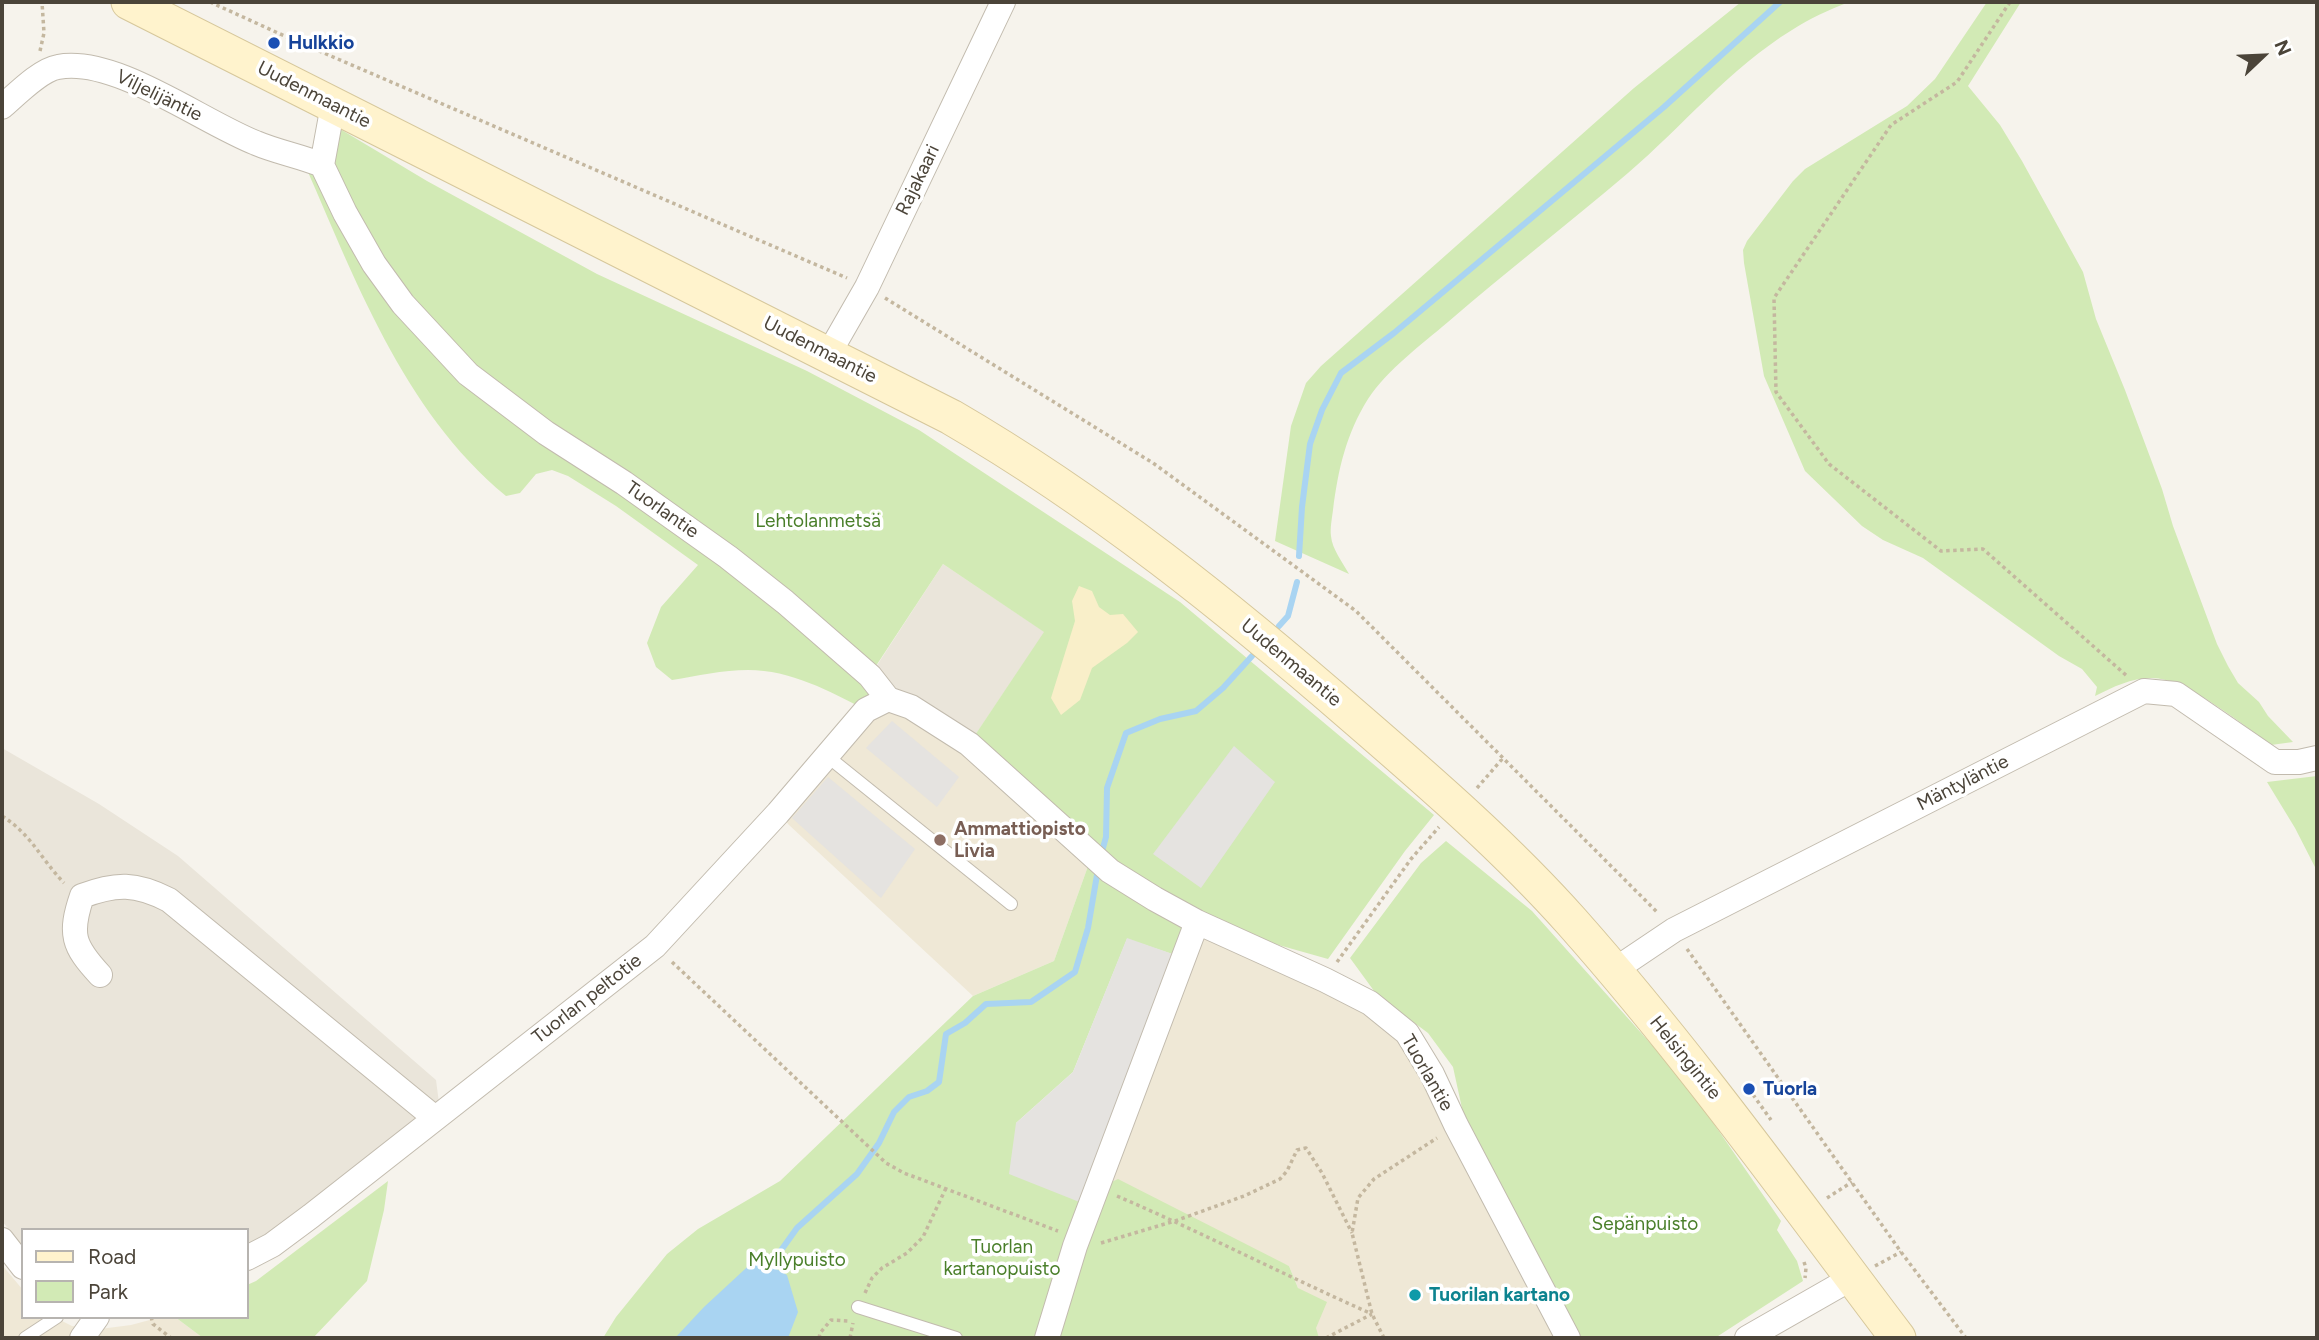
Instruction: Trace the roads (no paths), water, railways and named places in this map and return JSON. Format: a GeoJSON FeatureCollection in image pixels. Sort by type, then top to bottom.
{"type":"FeatureCollection","features":[{"type":"Feature","properties":{"kind":"main road","name":"Uudenmaantie"},"geometry":{"type":"LineString","coordinates":[[129,2],[951,417],[1018,456],[1156,554],[1284,656],[1453,806]]}},
{"type":"Feature","properties":{"kind":"main road","name":"Helsingintie"},"geometry":{"type":"LineString","coordinates":[[1453,806],[1571,921],[1613,971],[1707,1084],[1898,1338]]}},
{"type":"Feature","properties":{"kind":"street","name":"Rajakaari"},"geometry":{"type":"LineString","coordinates":[[828,355],[867,287],[1003,2]]}},
{"type":"Feature","properties":{"kind":"street","name":"Viljelijäntie"},"geometry":{"type":"LineString","coordinates":[[2,107],[34,80],[56,67],[90,66],[118,75],[256,143],[322,165]]}},
{"type":"Feature","properties":{"kind":"street"},"geometry":{"type":"LineString","coordinates":[[322,165],[333,105]]}},
{"type":"Feature","properties":{"kind":"street","name":"Tuorlantie"},"geometry":{"type":"LineString","coordinates":[[322,165],[374,264],[402,304],[468,374],[546,433],[624,483],[738,565],[870,676],[888,699],[911,707],[969,744],[1101,863],[1154,899],[1197,922],[1370,1003],[1407,1033],[1432,1074],[1568,1338]]}},
{"type":"Feature","properties":{"kind":"street","name":"Mäntyläntie"},"geometry":{"type":"LineString","coordinates":[[1613,971],[1674,930],[2144,691],[2176,694],[2275,762],[2299,762],[2317,758]]}},
{"type":"Feature","properties":{"kind":"street","name":"Tuorlan peltotie"},"geometry":{"type":"LineString","coordinates":[[248,1257],[272,1245],[655,946],[778,813],[866,710],[888,699]]}},
{"type":"Feature","properties":{"kind":"street"},"geometry":{"type":"LineString","coordinates":[[100,975],[82,956],[74,934],[75,917],[82,896],[106,887],[148,889],[169,900],[435,1118]]}},
{"type":"Feature","properties":{"kind":"street"},"geometry":{"type":"LineString","coordinates":[[1047,1338],[1075,1246],[1197,922]]}},
{"type":"Feature","properties":{"kind":"street"},"geometry":{"type":"LineString","coordinates":[[2,1240],[21,1264]]}},
{"type":"Feature","properties":{"kind":"street"},"geometry":{"type":"LineString","coordinates":[[1747,1338],[1853,1278]]}},
{"type":"Feature","properties":{"kind":"street"},"geometry":{"type":"LineString","coordinates":[[82,1338],[96,1319]]}},
{"type":"Feature","properties":{"kind":"lane"},"geometry":{"type":"LineString","coordinates":[[827,756],[1011,904]]}},
{"type":"Feature","properties":{"kind":"lane"},"geometry":{"type":"LineString","coordinates":[[858,1307],[956,1338]]}},
{"type":"Feature","properties":{"kind":"lane"},"geometry":{"type":"LineString","coordinates":[[25,1338],[54,1319]]}},
{"type":"Feature","properties":{"kind":"water"},"geometry":{"type":"Polygon","coordinates":[[[757,1258],[787,1275],[798,1312],[788,1338],[675,1338],[704,1307],[757,1258]]]}},
{"type":"Feature","properties":{"kind":"waterway"},"geometry":{"type":"LineString","coordinates":[[1299,556],[1310,444],[1322,410],[1341,373],[1394,333],[1664,107],[1780,2]]}},
{"type":"Feature","properties":{"kind":"waterway"},"geometry":{"type":"LineString","coordinates":[[1279,626],[1288,616],[1297,582]]}},
{"type":"Feature","properties":{"kind":"waterway"},"geometry":{"type":"LineString","coordinates":[[1101,855],[1106,837],[1107,788],[1126,733],[1160,719],[1196,711],[1223,688],[1252,656]]}},
{"type":"Feature","properties":{"kind":"waterway"},"geometry":{"type":"LineString","coordinates":[[767,1270],[797,1228],[857,1174],[879,1143],[894,1112],[909,1097],[927,1091],[939,1082],[946,1034],[965,1023],[986,1004],[1031,1002],[1075,972],[1088,928],[1098,869]]}},
{"type":"Feature","properties":{"kind":"place","name":"Hulkkio"},"geometry":{"type":"Point","coordinates":[274,43]}},
{"type":"Feature","properties":{"kind":"place","name":"Ammattiopisto Livia"},"geometry":{"type":"Point","coordinates":[940,840]}},
{"type":"Feature","properties":{"kind":"place","name":"Tuorla"},"geometry":{"type":"Point","coordinates":[1749,1089]}},
{"type":"Feature","properties":{"kind":"place","name":"Tuorilan kartano"},"geometry":{"type":"Point","coordinates":[1415,1295]}},
{"type":"Feature","properties":{"kind":"park label","name":"Lehtolanmetsä"},"geometry":{"type":"Point","coordinates":[818,521]}},
{"type":"Feature","properties":{"kind":"park label","name":"Sepänpuisto"},"geometry":{"type":"Point","coordinates":[1645,1224]}},
{"type":"Feature","properties":{"kind":"park label","name":"Tuorlan kartanopuisto"},"geometry":{"type":"Point","coordinates":[1002,1258]}},
{"type":"Feature","properties":{"kind":"park label","name":"Myllypuisto"},"geometry":{"type":"Point","coordinates":[797,1260]}}]}
